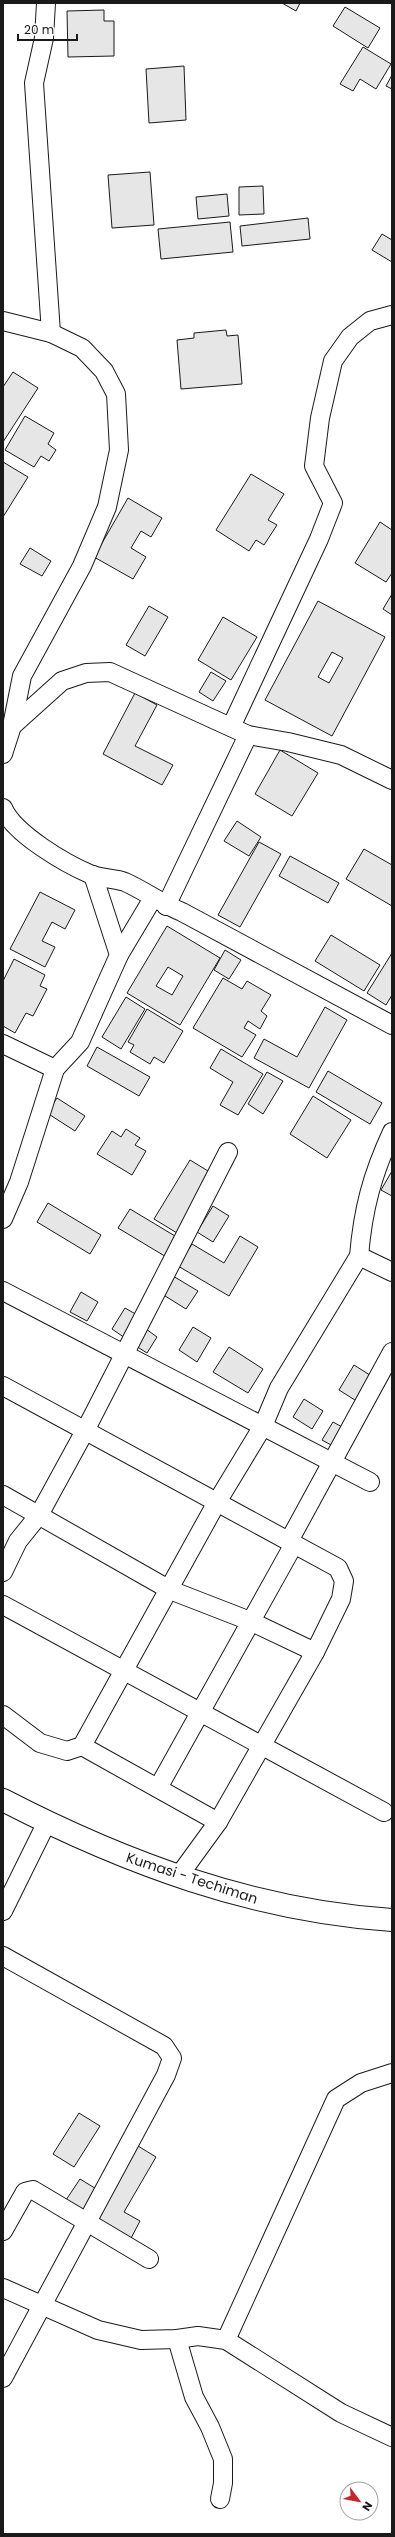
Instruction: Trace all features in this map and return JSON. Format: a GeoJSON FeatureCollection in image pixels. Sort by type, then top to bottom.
{"type":"FeatureCollection","features":[{"type":"Feature","properties":{"kind":"highway","name":"Kumasi - Techiman"},"geometry":{"type":"LineString","coordinates":[[3,1800],[46,1822],[129,1859],[178,1877],[263,1901],[392,1920]]}},
{"type":"Feature","properties":{"kind":"street"},"geometry":{"type":"LineString","coordinates":[[46,3],[44,38],[34,83],[51,333]]}},
{"type":"Feature","properties":{"kind":"street"},"geometry":{"type":"LineString","coordinates":[[231,727],[319,539],[334,503],[314,466],[320,418],[333,361],[350,337],[370,321],[392,315]]}},
{"type":"Feature","properties":{"kind":"street"},"geometry":{"type":"LineString","coordinates":[[3,321],[51,333],[82,348],[104,371],[116,394],[119,450],[107,507],[82,566],[22,676],[12,726],[3,754]]}},
{"type":"Feature","properties":{"kind":"street"},"geometry":{"type":"LineString","coordinates":[[12,726],[62,681],[86,673],[110,672],[248,735],[288,742],[342,755],[392,780]]}},
{"type":"Feature","properties":{"kind":"street"},"geometry":{"type":"LineString","coordinates":[[3,1219],[19,1182],[55,1069],[80,1042],[119,955],[159,902],[248,735]]}},
{"type":"Feature","properties":{"kind":"street"},"geometry":{"type":"LineString","coordinates":[[3,808],[6,816],[44,850],[93,875],[124,882],[392,1025]]}},
{"type":"Feature","properties":{"kind":"street"},"geometry":{"type":"LineString","coordinates":[[93,875],[119,955]]}},
{"type":"Feature","properties":{"kind":"street"},"geometry":{"type":"LineString","coordinates":[[3,1044],[55,1069]]}},
{"type":"Feature","properties":{"kind":"street"},"geometry":{"type":"LineString","coordinates":[[3,1715],[40,1743],[67,1751],[82,1746],[170,1590],[217,1502],[264,1426],[279,1388],[359,1256],[362,1223],[375,1169],[392,1132]]}},
{"type":"Feature","properties":{"kind":"street"},"geometry":{"type":"LineString","coordinates":[[3,1572],[18,1541],[39,1515],[86,1430],[228,1152]]}},
{"type":"Feature","properties":{"kind":"street"},"geometry":{"type":"LineString","coordinates":[[359,1256],[392,1272]]}},
{"type":"Feature","properties":{"kind":"street"},"geometry":{"type":"LineString","coordinates":[[3,1291],[370,1482]]}},
{"type":"Feature","properties":{"kind":"street"},"geometry":{"type":"LineString","coordinates":[[158,1788],[201,1712],[292,1543],[332,1462],[392,1352]]}},
{"type":"Feature","properties":{"kind":"street"},"geometry":{"type":"LineString","coordinates":[[3,1386],[338,1568],[344,1581],[341,1599],[315,1652],[218,1822],[178,1877]]}},
{"type":"Feature","properties":{"kind":"street"},"geometry":{"type":"LineString","coordinates":[[3,1495],[170,1590],[250,1621],[315,1652]]}},
{"type":"Feature","properties":{"kind":"street"},"geometry":{"type":"LineString","coordinates":[[3,1605],[262,1744],[384,1812]]}},
{"type":"Feature","properties":{"kind":"street"},"geometry":{"type":"LineString","coordinates":[[82,1746],[218,1822]]}},
{"type":"Feature","properties":{"kind":"street"},"geometry":{"type":"LineString","coordinates":[[3,1911],[46,1822]]}},
{"type":"Feature","properties":{"kind":"street"},"geometry":{"type":"LineString","coordinates":[[3,1956],[164,2046],[172,2058],[166,2076],[40,2306],[3,2378]]}},
{"type":"Feature","properties":{"kind":"street"},"geometry":{"type":"LineString","coordinates":[[226,2340],[336,2099],[361,2083],[392,2073]]}},
{"type":"Feature","properties":{"kind":"street"},"geometry":{"type":"LineString","coordinates":[[3,2231],[25,2192],[32,2190],[148,2258]]}},
{"type":"Feature","properties":{"kind":"street"},"geometry":{"type":"LineString","coordinates":[[3,2288],[40,2306],[98,2330],[141,2340],[177,2339],[198,2336],[226,2340],[341,2414],[392,2437]]}},
{"type":"Feature","properties":{"kind":"street"},"geometry":{"type":"LineString","coordinates":[[177,2339],[194,2397],[210,2428],[223,2459],[223,2483],[220,2499]]}},
{"type":"Feature","properties":{"kind":"building"},"geometry":{"type":"Polygon","coordinates":[[[282,3],[300,3],[296,11],[282,3]]]}},
{"type":"Feature","properties":{"kind":"building"},"geometry":{"type":"Polygon","coordinates":[[[345,7],[380,28],[368,48],[333,26],[345,7]]]}},
{"type":"Feature","properties":{"kind":"building"},"geometry":{"type":"Polygon","coordinates":[[[104,10],[104,21],[114,21],[114,56],[68,57],[67,11],[104,10]]]}},
{"type":"Feature","properties":{"kind":"building"},"geometry":{"type":"Polygon","coordinates":[[[363,47],[391,64],[376,89],[360,79],[353,91],[340,84],[363,47]]]}},
{"type":"Feature","properties":{"kind":"building"},"geometry":{"type":"Polygon","coordinates":[[[184,66],[186,120],[149,123],[146,69],[184,66]]]}},
{"type":"Feature","properties":{"kind":"building"},"geometry":{"type":"Polygon","coordinates":[[[392,75],[392,89],[386,86],[392,75]]]}},
{"type":"Feature","properties":{"kind":"building"},"geometry":{"type":"Polygon","coordinates":[[[150,172],[154,225],[112,228],[108,175],[150,172]]]}},
{"type":"Feature","properties":{"kind":"building"},"geometry":{"type":"Polygon","coordinates":[[[263,186],[264,214],[239,215],[239,187],[263,186]]]}},
{"type":"Feature","properties":{"kind":"building"},"geometry":{"type":"Polygon","coordinates":[[[227,194],[229,216],[198,219],[196,197],[227,194]]]}},
{"type":"Feature","properties":{"kind":"building"},"geometry":{"type":"Polygon","coordinates":[[[308,218],[310,239],[242,246],[240,226],[308,218]]]}},
{"type":"Feature","properties":{"kind":"building"},"geometry":{"type":"Polygon","coordinates":[[[230,222],[233,252],[161,259],[158,229],[230,222]]]}},
{"type":"Feature","properties":{"kind":"building"},"geometry":{"type":"Polygon","coordinates":[[[382,234],[392,240],[392,262],[372,250],[382,234]]]}},
{"type":"Feature","properties":{"kind":"building"},"geometry":{"type":"Polygon","coordinates":[[[226,330],[227,336],[238,335],[242,384],[181,389],[177,340],[194,338],[194,333],[226,330]]]}},
{"type":"Feature","properties":{"kind":"building"},"geometry":{"type":"Polygon","coordinates":[[[13,372],[38,388],[3,442],[3,387],[13,372]]]}},
{"type":"Feature","properties":{"kind":"building"},"geometry":{"type":"Polygon","coordinates":[[[25,416],[54,433],[48,444],[56,450],[49,461],[41,456],[34,467],[5,450],[25,416]]]}},
{"type":"Feature","properties":{"kind":"building"},"geometry":{"type":"Polygon","coordinates":[[[3,462],[28,477],[3,517],[3,462]]]}},
{"type":"Feature","properties":{"kind":"building"},"geometry":{"type":"Polygon","coordinates":[[[251,474],[284,494],[268,520],[277,525],[264,545],[256,540],[249,551],[216,530],[251,474]]]}},
{"type":"Feature","properties":{"kind":"building"},"geometry":{"type":"Polygon","coordinates":[[[128,498],[162,518],[151,537],[141,531],[131,548],[146,557],[133,579],[94,557],[128,498]]]}},
{"type":"Feature","properties":{"kind":"building"},"geometry":{"type":"Polygon","coordinates":[[[380,522],[392,530],[392,573],[386,582],[355,563],[380,522]]]}},
{"type":"Feature","properties":{"kind":"building"},"geometry":{"type":"Polygon","coordinates":[[[30,548],[51,561],[42,576],[20,564],[30,548]]]}},
{"type":"Feature","properties":{"kind":"building"},"geometry":{"type":"Polygon","coordinates":[[[392,594],[392,615],[383,609],[392,594]]]}},
{"type":"Feature","properties":{"kind":"building"},"geometry":{"type":"Polygon","coordinates":[[[318,601],[385,637],[332,736],[265,700],[318,601]],[[332,652],[318,677],[329,683],[343,658],[332,652]]]}},
{"type":"Feature","properties":{"kind":"building"},"geometry":{"type":"Polygon","coordinates":[[[149,606],[168,617],[145,656],[126,645],[149,606]]]}},
{"type":"Feature","properties":{"kind":"building"},"geometry":{"type":"Polygon","coordinates":[[[223,617],[257,637],[231,680],[198,660],[223,617]]]}},
{"type":"Feature","properties":{"kind":"building"},"geometry":{"type":"Polygon","coordinates":[[[211,672],[226,681],[213,701],[199,692],[211,672]]]}},
{"type":"Feature","properties":{"kind":"building"},"geometry":{"type":"Polygon","coordinates":[[[135,693],[157,705],[135,746],[173,765],[162,785],[103,754],[135,693]]]}},
{"type":"Feature","properties":{"kind":"building"},"geometry":{"type":"Polygon","coordinates":[[[280,750],[318,773],[292,816],[255,794],[280,750]]]}},
{"type":"Feature","properties":{"kind":"building"},"geometry":{"type":"Polygon","coordinates":[[[237,821],[261,837],[249,856],[224,841],[237,821]]]}},
{"type":"Feature","properties":{"kind":"building"},"geometry":{"type":"Polygon","coordinates":[[[259,842],[281,854],[240,927],[218,915],[259,842]]]}},
{"type":"Feature","properties":{"kind":"building"},"geometry":{"type":"Polygon","coordinates":[[[364,849],[392,865],[392,906],[346,879],[364,849]]]}},
{"type":"Feature","properties":{"kind":"building"},"geometry":{"type":"Polygon","coordinates":[[[290,856],[339,883],[328,903],[279,876],[290,856]]]}},
{"type":"Feature","properties":{"kind":"building"},"geometry":{"type":"Polygon","coordinates":[[[40,892],[75,910],[65,929],[52,922],[42,941],[55,947],[45,967],[10,949],[40,892]]]}},
{"type":"Feature","properties":{"kind":"building"},"geometry":{"type":"Polygon","coordinates":[[[167,926],[220,958],[180,1025],[127,993],[167,926]],[[168,967],[156,986],[172,995],[183,976],[168,967]]]}},
{"type":"Feature","properties":{"kind":"building"},"geometry":{"type":"Polygon","coordinates":[[[331,935],[380,965],[364,991],[315,961],[331,935]]]}},
{"type":"Feature","properties":{"kind":"building"},"geometry":{"type":"Polygon","coordinates":[[[225,950],[241,960],[229,979],[214,970],[225,950]]]}},
{"type":"Feature","properties":{"kind":"building"},"geometry":{"type":"Polygon","coordinates":[[[392,953],[392,995],[386,1005],[367,993],[392,953]]]}},
{"type":"Feature","properties":{"kind":"building"},"geometry":{"type":"Polygon","coordinates":[[[14,959],[45,975],[40,986],[47,989],[33,1016],[26,1013],[15,1033],[3,1026],[3,981],[14,959]]]}},
{"type":"Feature","properties":{"kind":"building"},"geometry":{"type":"Polygon","coordinates":[[[223,978],[242,989],[247,981],[271,995],[261,1011],[267,1016],[260,1029],[248,1021],[244,1028],[256,1035],[242,1057],[193,1028],[223,978]]]}},
{"type":"Feature","properties":{"kind":"building"},"geometry":{"type":"Polygon","coordinates":[[[126,997],[145,1009],[121,1049],[102,1037],[126,997]]]}},
{"type":"Feature","properties":{"kind":"building"},"geometry":{"type":"Polygon","coordinates":[[[325,1007],[347,1020],[309,1088],[254,1058],[264,1039],[297,1057],[325,1007]]]}},
{"type":"Feature","properties":{"kind":"building"},"geometry":{"type":"Polygon","coordinates":[[[147,1009],[183,1031],[164,1063],[154,1057],[150,1064],[130,1052],[134,1045],[128,1042],[147,1009]]]}},
{"type":"Feature","properties":{"kind":"building"},"geometry":{"type":"Polygon","coordinates":[[[97,1047],[150,1077],[139,1096],[87,1066],[97,1047]]]}},
{"type":"Feature","properties":{"kind":"building"},"geometry":{"type":"Polygon","coordinates":[[[221,1049],[263,1074],[238,1115],[220,1105],[233,1082],[210,1068],[221,1049]]]}},
{"type":"Feature","properties":{"kind":"building"},"geometry":{"type":"Polygon","coordinates":[[[328,1071],[382,1103],[370,1124],[316,1092],[328,1071]]]}},
{"type":"Feature","properties":{"kind":"building"},"geometry":{"type":"Polygon","coordinates":[[[267,1072],[283,1081],[263,1114],[248,1104],[267,1072]]]}},
{"type":"Feature","properties":{"kind":"building"},"geometry":{"type":"Polygon","coordinates":[[[313,1096],[351,1120],[327,1158],[290,1134],[313,1096]]]}},
{"type":"Feature","properties":{"kind":"building"},"geometry":{"type":"Polygon","coordinates":[[[57,1098],[85,1116],[75,1131],[47,1113],[57,1098]]]}},
{"type":"Feature","properties":{"kind":"building"},"geometry":{"type":"Polygon","coordinates":[[[126,1129],[140,1138],[135,1145],[146,1151],[132,1175],[97,1154],[112,1131],[121,1137],[126,1129]]]}},
{"type":"Feature","properties":{"kind":"building"},"geometry":{"type":"Polygon","coordinates":[[[190,1160],[213,1174],[177,1233],[154,1219],[190,1160]]]}},
{"type":"Feature","properties":{"kind":"building"},"geometry":{"type":"Polygon","coordinates":[[[392,1171],[392,1196],[381,1190],[392,1171]]]}},
{"type":"Feature","properties":{"kind":"building"},"geometry":{"type":"Polygon","coordinates":[[[48,1203],[101,1235],[90,1254],[37,1222],[48,1203]]]}},
{"type":"Feature","properties":{"kind":"building"},"geometry":{"type":"Polygon","coordinates":[[[213,1206],[229,1216],[213,1242],[197,1232],[213,1206]]]}},
{"type":"Feature","properties":{"kind":"building"},"geometry":{"type":"Polygon","coordinates":[[[130,1209],[180,1239],[168,1258],[118,1228],[130,1209]]]}},
{"type":"Feature","properties":{"kind":"building"},"geometry":{"type":"Polygon","coordinates":[[[240,1236],[258,1247],[229,1296],[178,1266],[192,1244],[224,1263],[240,1236]]]}},
{"type":"Feature","properties":{"kind":"building"},"geometry":{"type":"Polygon","coordinates":[[[173,1276],[198,1291],[186,1309],[162,1294],[173,1276]]]}},
{"type":"Feature","properties":{"kind":"building"},"geometry":{"type":"Polygon","coordinates":[[[81,1292],[98,1302],[87,1321],[70,1312],[81,1292]]]}},
{"type":"Feature","properties":{"kind":"building"},"geometry":{"type":"Polygon","coordinates":[[[125,1308],[139,1316],[125,1338],[112,1329],[125,1308]]]}},
{"type":"Feature","properties":{"kind":"building"},"geometry":{"type":"Polygon","coordinates":[[[193,1327],[211,1338],[197,1362],[179,1350],[193,1327]]]}},
{"type":"Feature","properties":{"kind":"building"},"geometry":{"type":"Polygon","coordinates":[[[146,1329],[157,1337],[147,1353],[136,1346],[146,1329]]]}},
{"type":"Feature","properties":{"kind":"building"},"geometry":{"type":"Polygon","coordinates":[[[229,1347],[263,1369],[248,1393],[213,1372],[229,1347]]]}},
{"type":"Feature","properties":{"kind":"building"},"geometry":{"type":"Polygon","coordinates":[[[354,1365],[373,1377],[358,1402],[339,1390],[354,1365]]]}},
{"type":"Feature","properties":{"kind":"building"},"geometry":{"type":"Polygon","coordinates":[[[304,1399],[323,1411],[312,1429],[293,1417],[304,1399]]]}},
{"type":"Feature","properties":{"kind":"building"},"geometry":{"type":"Polygon","coordinates":[[[333,1422],[344,1428],[333,1446],[322,1440],[333,1422]]]}},
{"type":"Feature","properties":{"kind":"building"},"geometry":{"type":"Polygon","coordinates":[[[79,2113],[100,2126],[74,2167],[53,2154],[79,2113]]]}},
{"type":"Feature","properties":{"kind":"building"},"geometry":{"type":"Polygon","coordinates":[[[138,2146],[156,2157],[124,2212],[140,2221],[129,2242],[94,2221],[138,2146]]]}},
{"type":"Feature","properties":{"kind":"building"},"geometry":{"type":"Polygon","coordinates":[[[80,2179],[98,2190],[83,2215],[64,2203],[80,2179]]]}}]}
